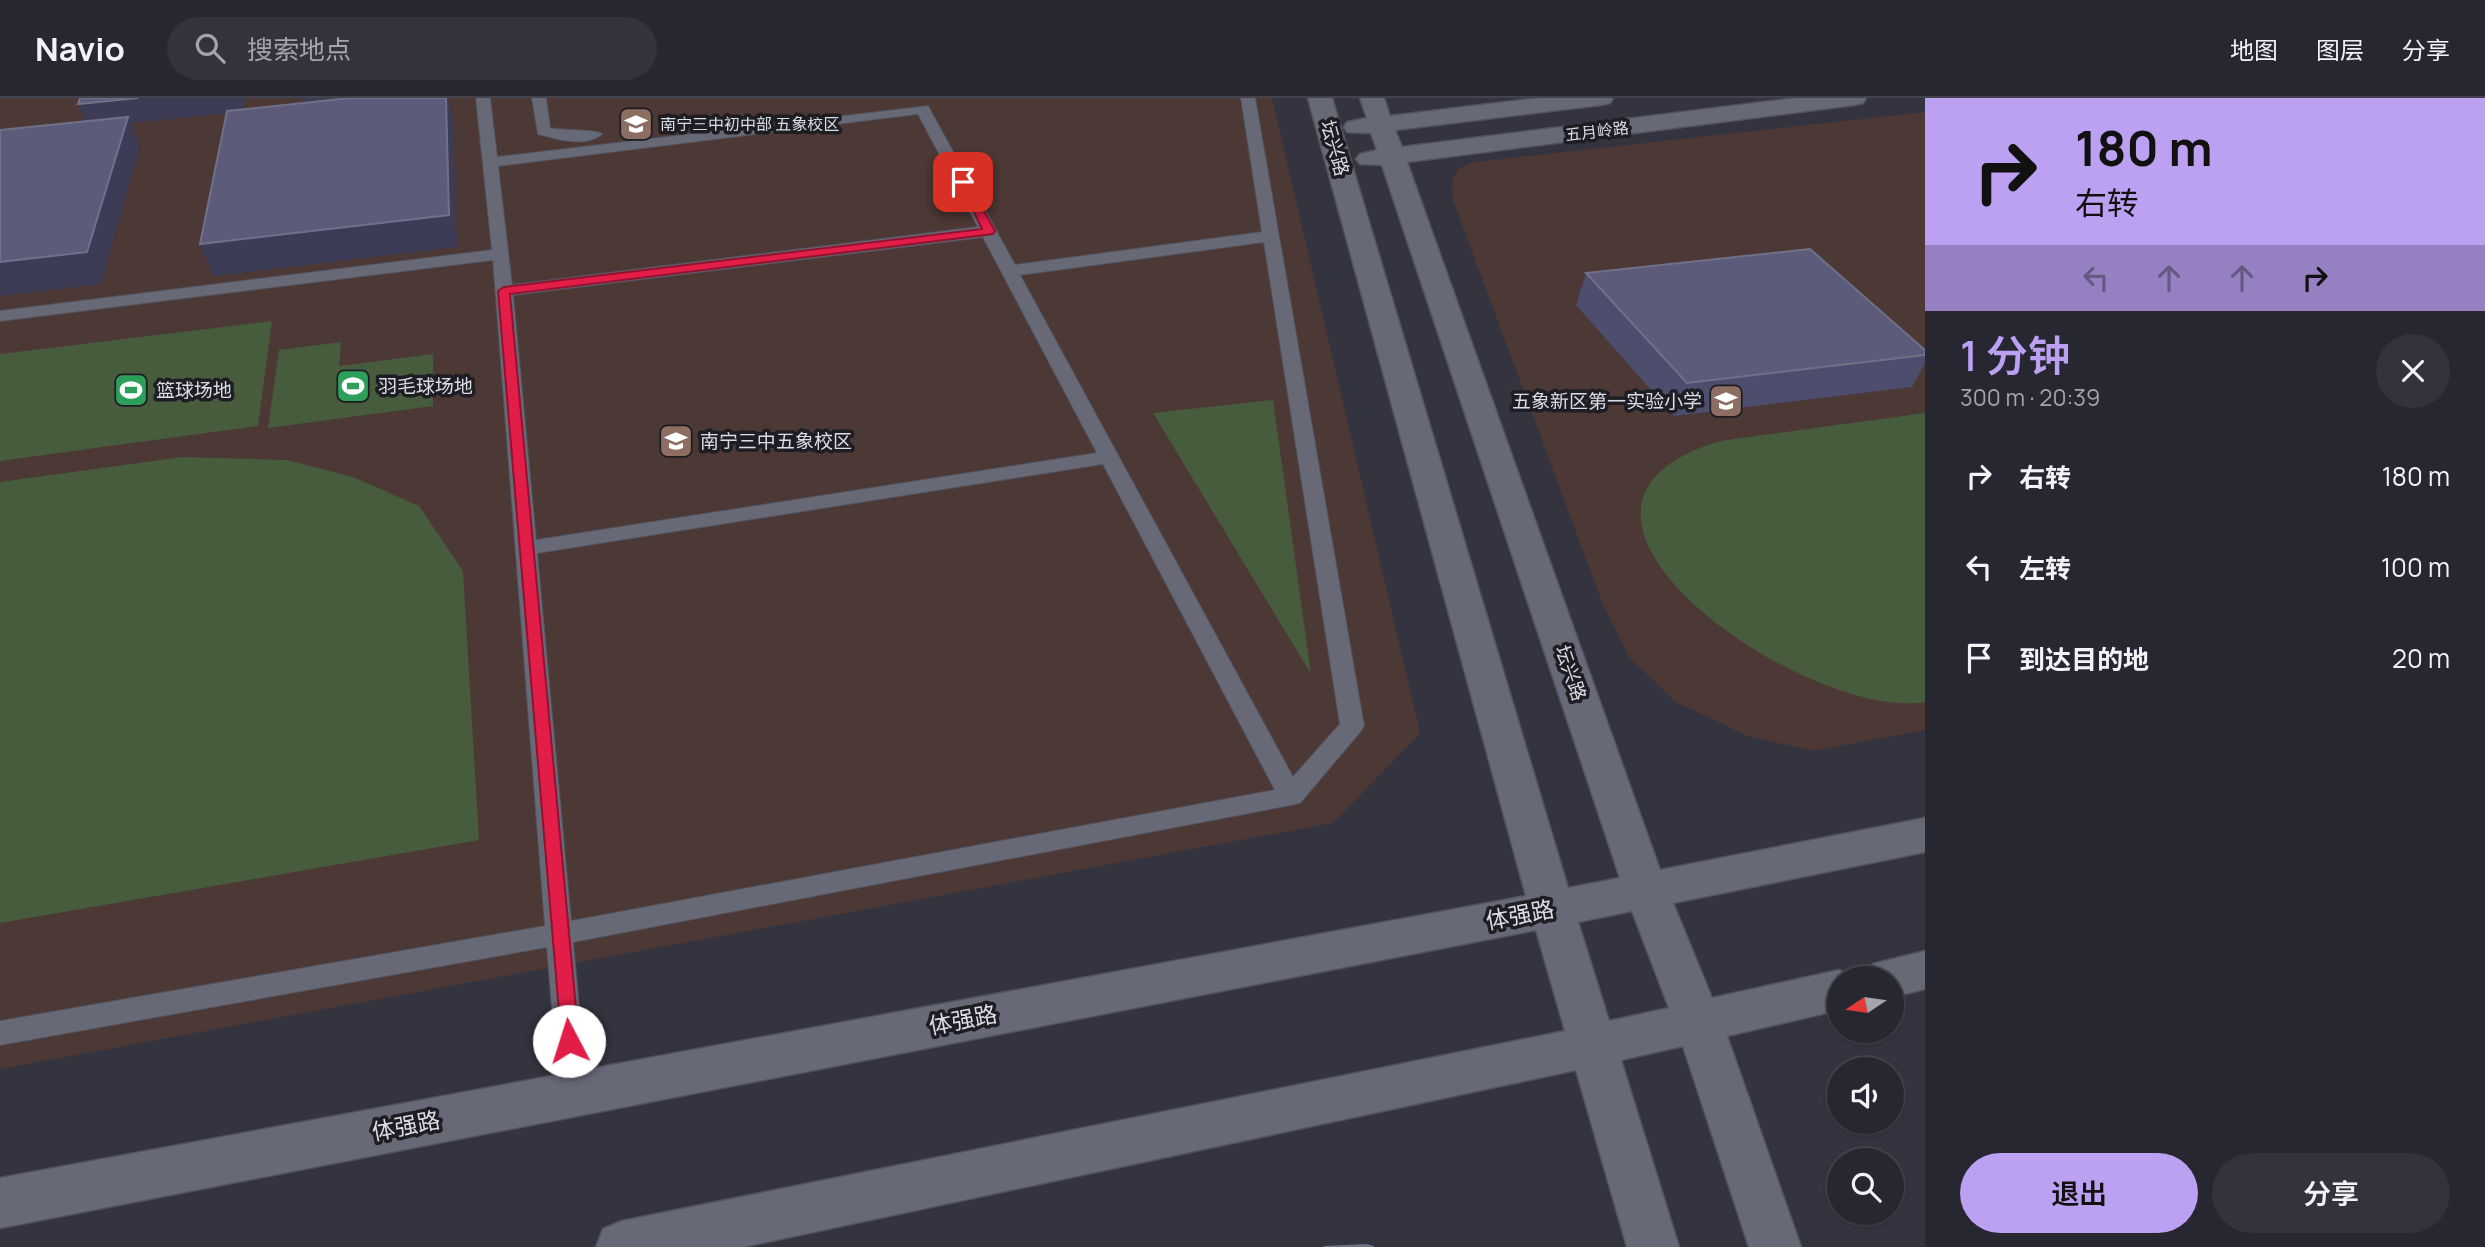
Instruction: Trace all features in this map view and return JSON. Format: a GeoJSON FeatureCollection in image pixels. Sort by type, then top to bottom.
{"type":"FeatureCollection","features":[{"type":"Feature","properties":{"kind":"street","name":"五月岭路"},"geometry":{"type":"LineString","coordinates":[[1330,130],[1382,126],[1601,98]]}},
{"type":"Feature","properties":{"kind":"street","name":"五月岭路"},"geometry":{"type":"LineString","coordinates":[[1330,130],[1854,98]]}},
{"type":"Feature","properties":{"kind":"street","name":"坛兴路"},"geometry":{"type":"LineString","coordinates":[[1382,126],[1646,888],[1698,1021],[1775,1247]]}},
{"type":"Feature","properties":{"kind":"street","name":"坛兴路"},"geometry":{"type":"LineString","coordinates":[[1330,130],[1552,909],[1653,1247]]}},
{"type":"Feature","properties":{"kind":"street","name":"体强路"},"geometry":{"type":"LineString","coordinates":[[0,1203],[1552,909],[1646,888],[1925,835]]}},
{"type":"Feature","properties":{"kind":"street"},"geometry":{"type":"LineString","coordinates":[[1904,975],[1925,970]]}},
{"type":"Feature","properties":{"kind":"street"},"geometry":{"type":"LineString","coordinates":[[622,1247],[1592,1046],[1827,992]]}},
{"type":"Feature","properties":{"kind":"lane"},"geometry":{"type":"LineString","coordinates":[[484,98],[501,254],[573,1094]]}},
{"type":"Feature","properties":{"kind":"lane"},"geometry":{"type":"LineString","coordinates":[[539,98],[543,131],[570,137],[890,98]]}},
{"type":"Feature","properties":{"kind":"lane"},"geometry":{"type":"LineString","coordinates":[[0,1033],[560,934],[1291,796],[1352,726],[1248,98]]}},
{"type":"Feature","properties":{"kind":"lane"},"geometry":{"type":"LineString","coordinates":[[491,162],[923,109],[1107,457],[1291,796]]}},
{"type":"Feature","properties":{"kind":"lane"},"geometry":{"type":"LineString","coordinates":[[504,291],[989,231]]}},
{"type":"Feature","properties":{"kind":"lane"},"geometry":{"type":"LineString","coordinates":[[1010,271],[1270,236]]}},
{"type":"Feature","properties":{"kind":"lane"},"geometry":{"type":"LineString","coordinates":[[0,316],[501,254]]}},
{"type":"Feature","properties":{"kind":"lane"},"geometry":{"type":"LineString","coordinates":[[526,548],[1107,457]]}},
{"type":"Feature","properties":{"kind":"shaded area","name":"南宁三中五象校区"},"geometry":{"type":"Polygon","coordinates":[[[0,98],[1272,98],[1420,733],[1333,823],[0,1069],[0,98]]]}},
{"type":"Feature","properties":{"kind":"shaded area","name":"五象新区第一实验小学"},"geometry":{"type":"Polygon","coordinates":[[[1925,112],[1925,730],[1813,751],[1748,736],[1676,702],[1630,658],[1602,602],[1453,200],[1452,180],[1459,168],[1475,162],[1925,112]]]}},
{"type":"Feature","properties":{"kind":"green space","name":"篮球场地"},"geometry":{"type":"Polygon","coordinates":[[[272,321],[258,426],[0,461],[0,354],[272,321]]]}},
{"type":"Feature","properties":{"kind":"green space","name":"羽毛球场地"},"geometry":{"type":"Polygon","coordinates":[[[341,342],[339,366],[433,354],[433,406],[268,428],[279,350],[341,342]]]}},
{"type":"Feature","properties":{"kind":"green space"},"geometry":{"type":"Polygon","coordinates":[[[1273,400],[1311,674],[1153,413],[1273,400]]]}},
{"type":"Feature","properties":{"kind":"green space"},"geometry":{"type":"Polygon","coordinates":[[[1925,413],[1925,702],[1873,700],[1812,680],[1749,646],[1694,604],[1655,559],[1641,513],[1659,472],[1720,441],[1925,413]]]}},
{"type":"Feature","properties":{"kind":"green space"},"geometry":{"type":"Polygon","coordinates":[[[182,457],[287,460],[353,477],[419,506],[463,571],[479,840],[0,923],[0,482],[182,457]]]}},
{"type":"Feature","properties":{"kind":"building"},"geometry":{"type":"Polygon","coordinates":[[[80,98],[138,98],[78,104],[80,98]]]}},
{"type":"Feature","properties":{"kind":"building"},"geometry":{"type":"Polygon","coordinates":[[[350,98],[446,98],[449,215],[200,244],[227,111],[350,98]]]}},
{"type":"Feature","properties":{"kind":"building"},"geometry":{"type":"Polygon","coordinates":[[[128,117],[87,252],[0,262],[0,130],[128,117]]]}},
{"type":"Feature","properties":{"kind":"building"},"geometry":{"type":"Polygon","coordinates":[[[1810,249],[1925,350],[1925,355],[1687,383],[1586,273],[1810,249]]]}},
{"type":"Feature","properties":{"kind":"building"},"geometry":{"type":"Polygon","coordinates":[[[1366,1245],[1374,1247],[1324,1247],[1366,1245]]]}},
{"type":"Feature","properties":{"kind":"place","name":"南宁三中初中部 五象校区"},"geometry":{"type":"Point","coordinates":[636,124]}},
{"type":"Feature","properties":{"kind":"place","name":"羽毛球场地"},"geometry":{"type":"Point","coordinates":[353,386]}},
{"type":"Feature","properties":{"kind":"place","name":"篮球场地"},"geometry":{"type":"Point","coordinates":[131,390]}},
{"type":"Feature","properties":{"kind":"place","name":"五象新区第一实验小学"},"geometry":{"type":"Point","coordinates":[1726,401]}},
{"type":"Feature","properties":{"kind":"place","name":"南宁三中五象校区"},"geometry":{"type":"Point","coordinates":[676,441]}},
{"type":"Feature","properties":{"kind":"route"},"geometry":{"type":"LineString","coordinates":[[569,1041],[504,291],[989,231],[963,182]]}}]}
